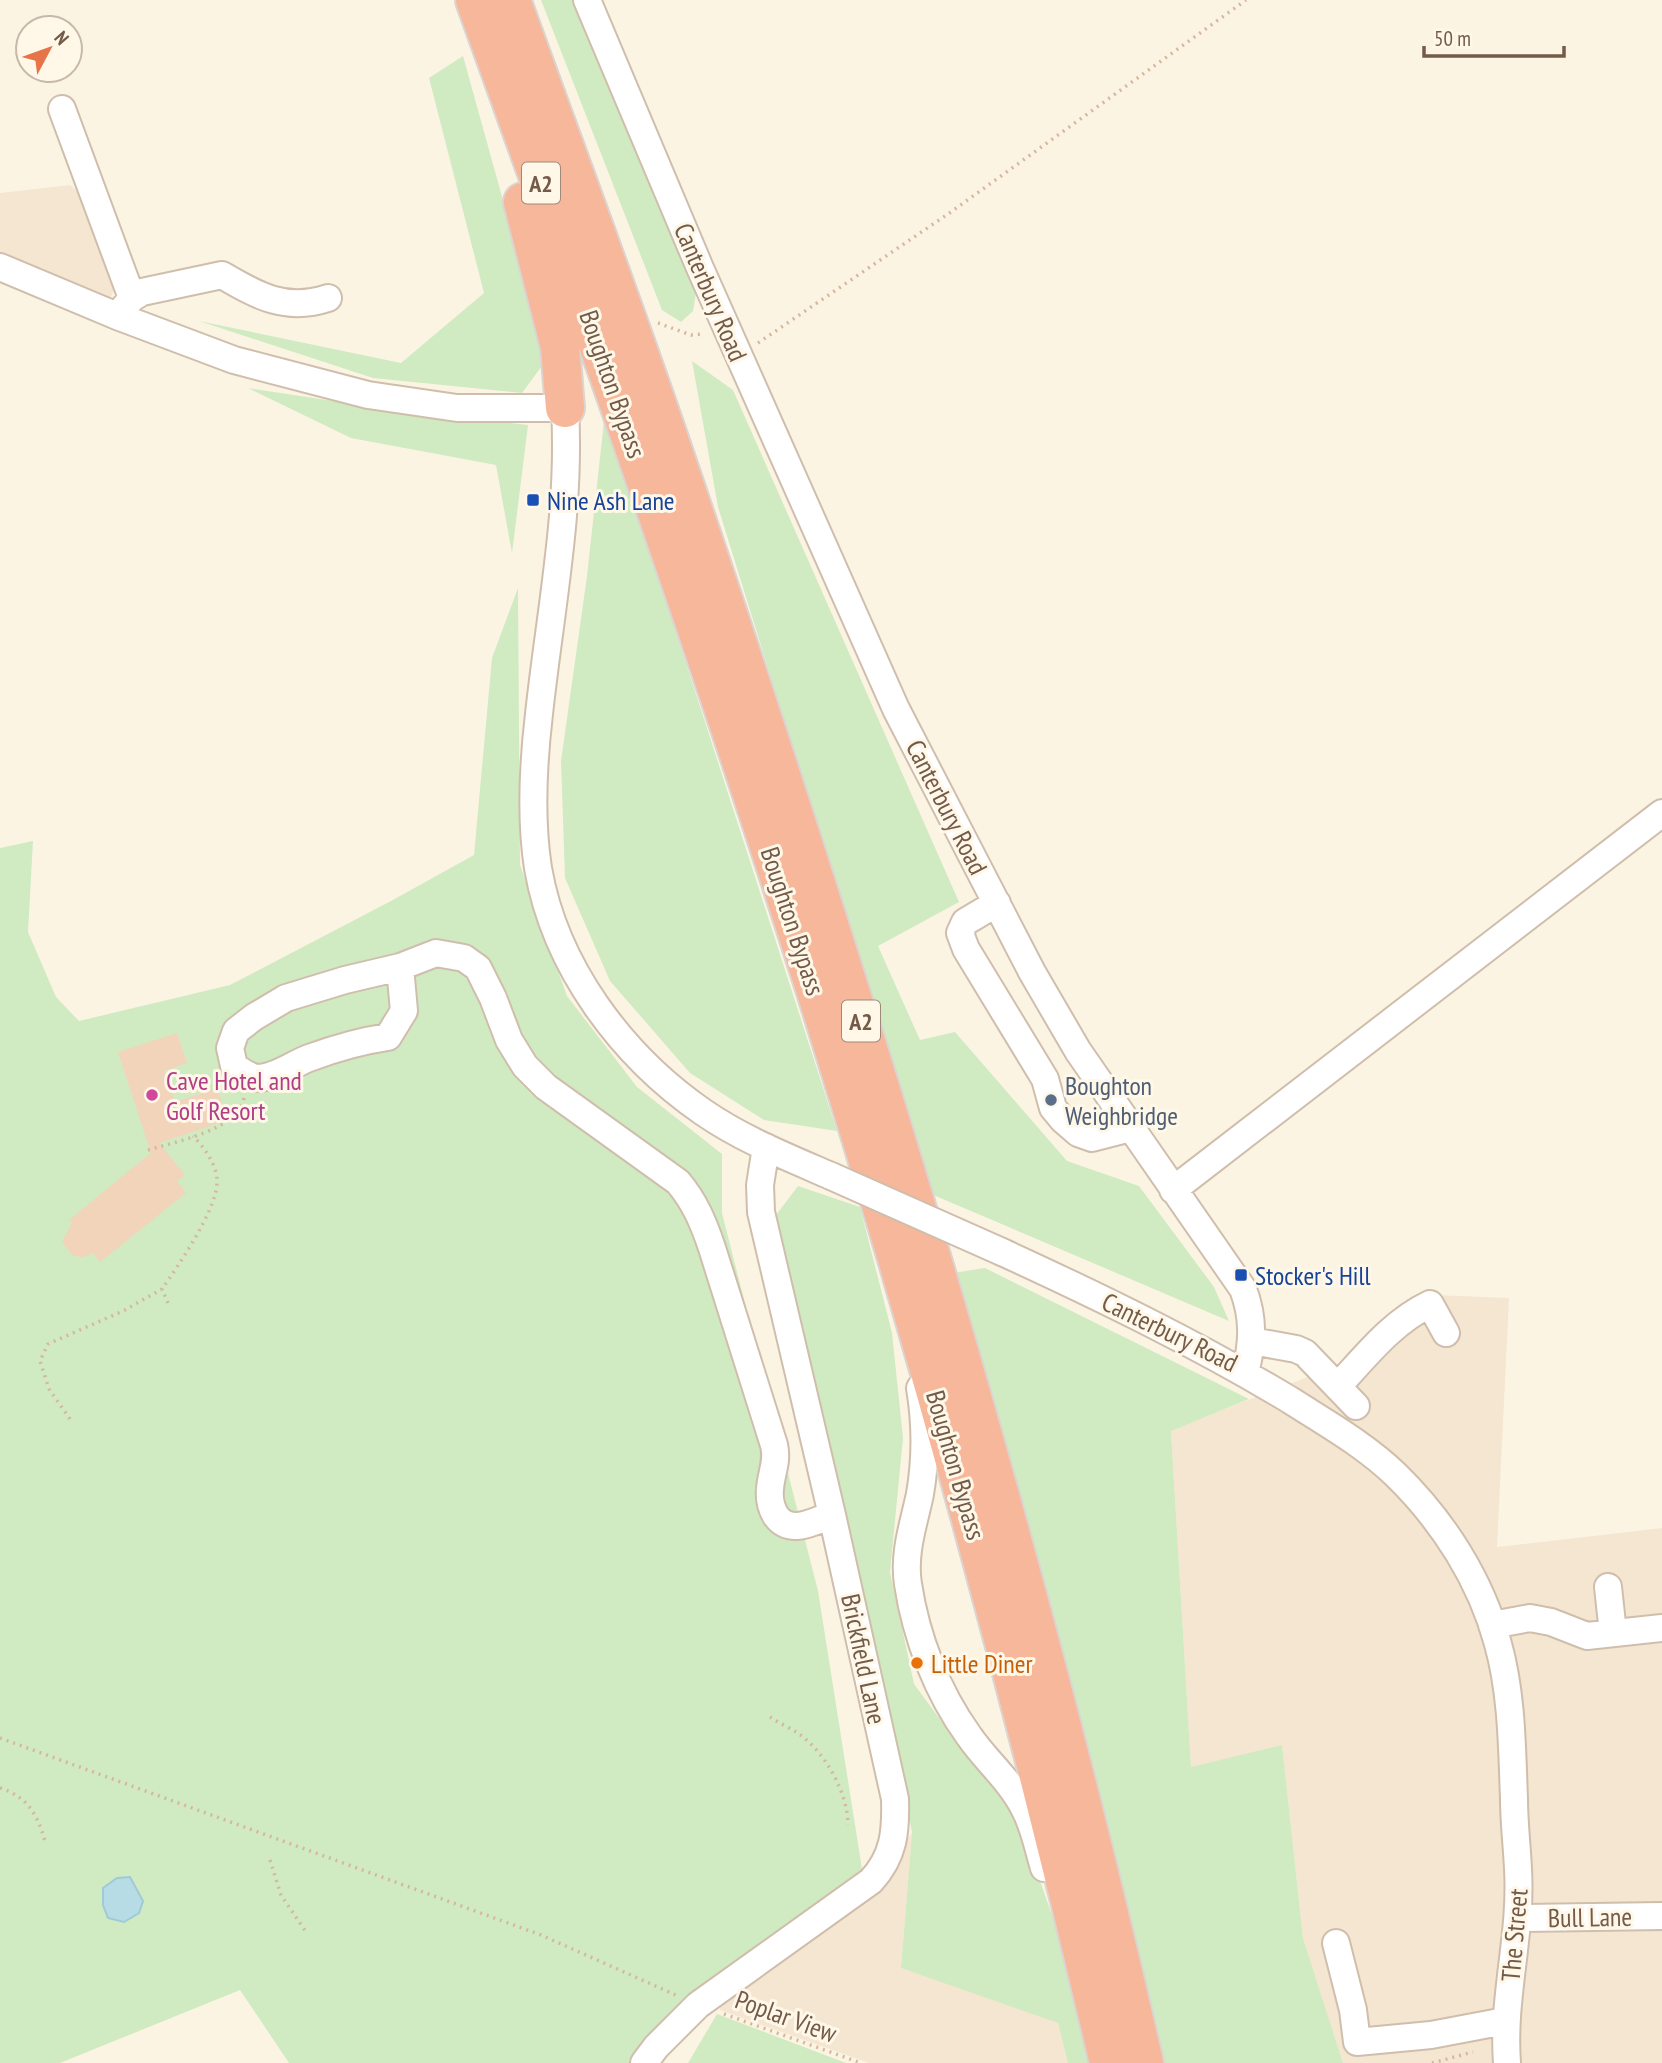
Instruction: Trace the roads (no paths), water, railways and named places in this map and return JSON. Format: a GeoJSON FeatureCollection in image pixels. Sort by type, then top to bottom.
{"type":"FeatureCollection","features":[{"type":"Feature","properties":{"kind":"highway"},"geometry":{"type":"LineString","coordinates":[[468,0],[492,97],[533,234],[560,347],[565,408]]}},
{"type":"Feature","properties":{"kind":"highway","name":"Boughton Bypass"},"geometry":{"type":"LineString","coordinates":[[475,0],[612,379],[813,983],[900,1269],[1003,1634],[1109,2063]]}},
{"type":"Feature","properties":{"kind":"highway","name":"Boughton Bypass"},"geometry":{"type":"LineString","coordinates":[[511,0],[674,454],[803,842],[889,1112],[1005,1513],[1089,1835],[1144,2063]]}},
{"type":"Feature","properties":{"kind":"street","name":"Canterbury Road"},"geometry":{"type":"LineString","coordinates":[[565,408],[567,445],[563,534],[538,715],[533,786],[538,869],[551,914],[572,966],[605,1018],[655,1074],[704,1112],[766,1147],[1124,1309],[1245,1373],[1252,1341],[1250,1309],[1243,1289],[1078,1051],[1032,972],[896,709],[728,332],[587,0]]}},
{"type":"Feature","properties":{"kind":"street"},"geometry":{"type":"LineString","coordinates":[[62,109],[124,307]]}},
{"type":"Feature","properties":{"kind":"street"},"geometry":{"type":"LineString","coordinates":[[0,267],[124,307],[234,360],[368,395],[457,408],[565,408]]}},
{"type":"Feature","properties":{"kind":"street"},"geometry":{"type":"LineString","coordinates":[[124,307],[142,292],[222,275],[280,303],[311,303],[328,298]]}},
{"type":"Feature","properties":{"kind":"street"},"geometry":{"type":"LineString","coordinates":[[1173,1190],[1662,813]]}},
{"type":"Feature","properties":{"kind":"street"},"geometry":{"type":"LineString","coordinates":[[997,904],[965,922],[960,933],[966,949],[1045,1079],[1052,1108],[1078,1133],[1092,1138],[1131,1128]]}},
{"type":"Feature","properties":{"kind":"street"},"geometry":{"type":"LineString","coordinates":[[400,967],[404,1011],[388,1037],[354,1042],[306,1059],[273,1075],[259,1078],[246,1075],[234,1066],[230,1048],[236,1031],[286,998],[400,967],[436,953],[464,958],[478,968],[509,1040],[525,1066],[546,1087],[668,1174],[696,1206],[708,1235],[774,1445],[777,1460],[769,1492],[772,1510],[789,1527],[798,1527],[832,1515]]}},
{"type":"Feature","properties":{"kind":"street","name":"Brickfield Lane"},"geometry":{"type":"LineString","coordinates":[[644,2063],[656,2047],[698,2005],[871,1881],[882,1869],[894,1841],[895,1799],[761,1212],[760,1185],[766,1147]]}},
{"type":"Feature","properties":{"kind":"street"},"geometry":{"type":"LineString","coordinates":[[900,1269],[925,1432],[923,1476],[908,1556],[908,1583],[924,1645],[931,1670],[947,1703],[970,1738],[1002,1773],[1024,1807],[1054,1901],[1091,1983]]}},
{"type":"Feature","properties":{"kind":"street"},"geometry":{"type":"LineString","coordinates":[[1338,1386],[1396,1325],[1413,1311],[1430,1304],[1446,1333]]}},
{"type":"Feature","properties":{"kind":"street"},"geometry":{"type":"LineString","coordinates":[[1252,1341],[1301,1350],[1356,1406]]}},
{"type":"Feature","properties":{"kind":"street"},"geometry":{"type":"LineString","coordinates":[[1245,1373],[1354,1441],[1397,1476],[1435,1519],[1455,1548],[1481,1597],[1492,1625],[1530,1618],[1551,1622],[1587,1636],[1662,1628]]}},
{"type":"Feature","properties":{"kind":"street"},"geometry":{"type":"LineString","coordinates":[[1608,1587],[1613,1633]]}},
{"type":"Feature","properties":{"kind":"street","name":"The Street"},"geometry":{"type":"LineString","coordinates":[[1492,1625],[1506,1680],[1518,1868],[1518,1918],[1506,2042]]}},
{"type":"Feature","properties":{"kind":"street","name":"Bull Lane"},"geometry":{"type":"LineString","coordinates":[[1518,1918],[1662,1916]]}},
{"type":"Feature","properties":{"kind":"street"},"geometry":{"type":"LineString","coordinates":[[1335,1943],[1353,2010],[1357,2042],[1431,2035],[1506,2042]]}},
{"type":"Feature","properties":{"kind":"water"},"geometry":{"type":"Polygon","coordinates":[[[130,1877],[143,1901],[139,1913],[124,1922],[108,1918],[103,1905],[103,1888],[117,1878],[130,1877]]]}},
{"type":"Feature","properties":{"kind":"place","name":"Nine Ash Lane"},"geometry":{"type":"Point","coordinates":[533,500]}},
{"type":"Feature","properties":{"kind":"place","name":"Cave Hotel and Golf Resort"},"geometry":{"type":"Point","coordinates":[152,1095]}},
{"type":"Feature","properties":{"kind":"place","name":"Boughton Weighbridge"},"geometry":{"type":"Point","coordinates":[1051,1100]}},
{"type":"Feature","properties":{"kind":"place","name":"Stocker's Hill"},"geometry":{"type":"Point","coordinates":[1241,1275]}},
{"type":"Feature","properties":{"kind":"place","name":"Little Diner"},"geometry":{"type":"Point","coordinates":[917,1663]}}]}
